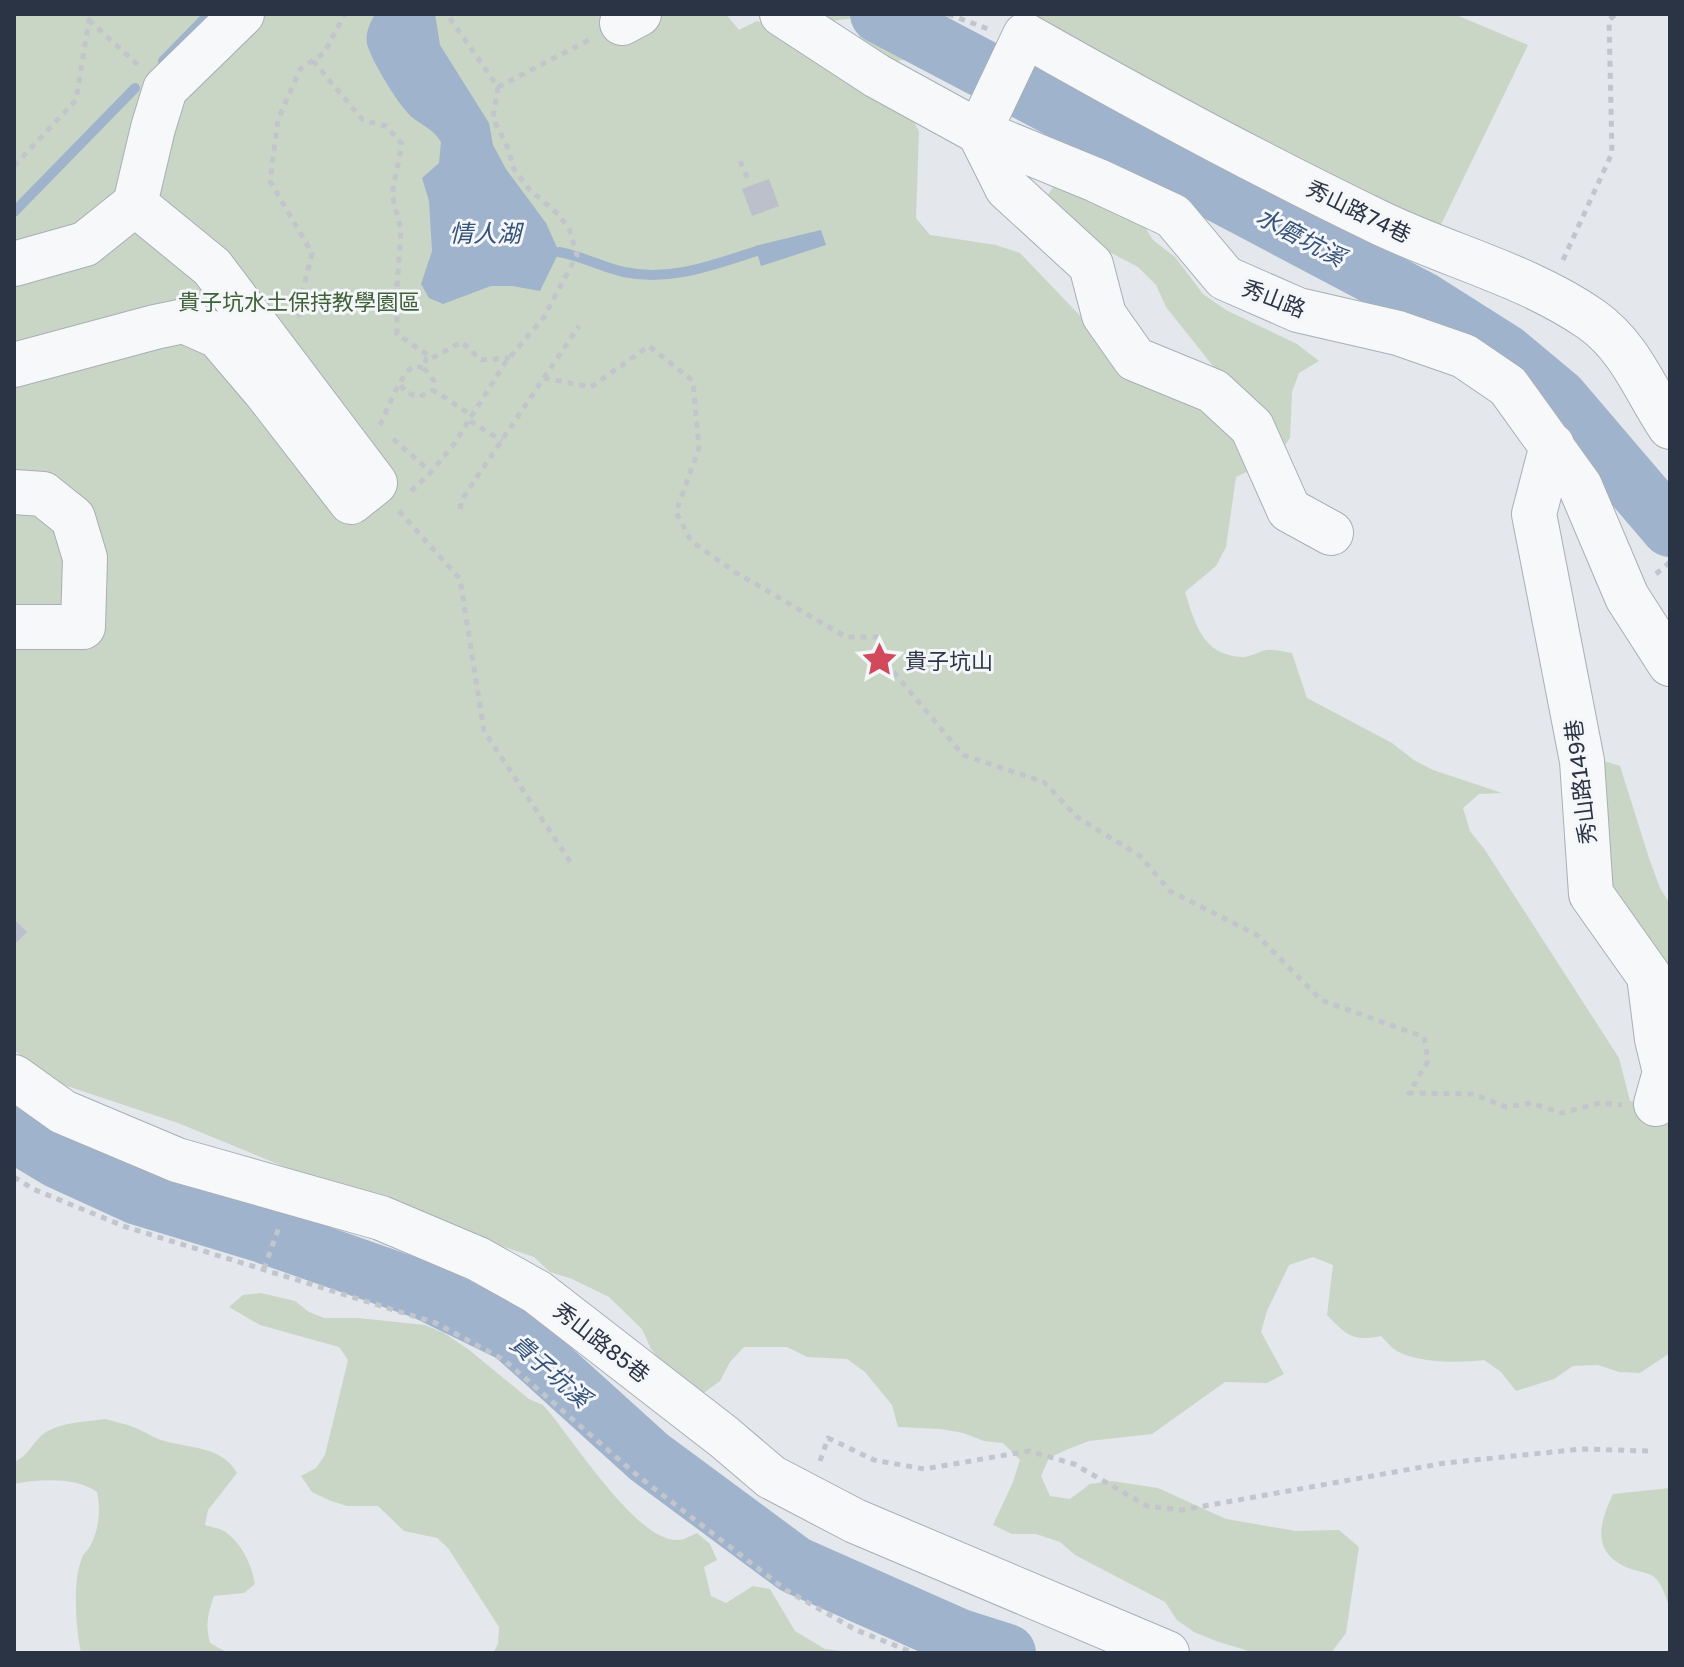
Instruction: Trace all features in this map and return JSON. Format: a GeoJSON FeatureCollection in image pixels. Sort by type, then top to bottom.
{"type":"FeatureCollection","features":[{"type":"Feature","properties":{"kind":"street"},"geometry":{"type":"LineString","coordinates":[[14,264],[85,244],[135,204],[165,89],[242,14]]}},
{"type":"Feature","properties":{"kind":"street","name":"秀山路"},"geometry":{"type":"LineString","coordinates":[[782,14],[877,76],[987,115],[1096,180],[1173,216],[1225,278],[1298,310],[1398,333],[1464,356],[1508,386],[1580,486],[1627,597],[1670,664]]}},
{"type":"Feature","properties":{"kind":"street"},"geometry":{"type":"LineString","coordinates":[[1018,32],[987,115],[1007,188],[1091,265],[1104,315],[1135,359],[1213,391],[1252,427],[1289,510],[1331,533]]}},
{"type":"Feature","properties":{"kind":"street","name":"秀山路74巷"},"geometry":{"type":"LineString","coordinates":[[1018,32],[1153,108],[1381,223],[1548,294],[1594,322],[1636,366],[1670,427]]}},
{"type":"Feature","properties":{"kind":"street"},"geometry":{"type":"LineString","coordinates":[[14,365],[184,321],[218,336],[351,502],[391,489],[212,267],[135,204]]}},
{"type":"Feature","properties":{"kind":"street","name":"秀山路149巷"},"geometry":{"type":"LineString","coordinates":[[1552,445],[1534,514],[1582,761],[1591,894],[1649,976],[1657,1039],[1665,1072],[1656,1104]]}},
{"type":"Feature","properties":{"kind":"street"},"geometry":{"type":"LineString","coordinates":[[14,492],[43,494],[73,518],[85,558],[83,627],[14,627]]}},
{"type":"Feature","properties":{"kind":"street","name":"秀山路85巷"},"geometry":{"type":"LineString","coordinates":[[14,1077],[63,1112],[177,1160],[381,1218],[478,1259],[537,1292],[771,1477],[855,1521],[1167,1653]]}},
{"type":"Feature","properties":{"kind":"path"},"geometry":{"type":"LineString","coordinates":[[14,166],[76,100],[89,20],[94,14]]}},
{"type":"Feature","properties":{"kind":"path"},"geometry":{"type":"LineString","coordinates":[[302,326],[298,311],[312,253],[270,181],[278,120],[300,69],[324,53],[345,14]]}},
{"type":"Feature","properties":{"kind":"path"},"geometry":{"type":"LineString","coordinates":[[447,14],[498,87],[493,118],[514,169],[529,189],[560,216],[570,231],[577,255],[544,317],[510,358],[431,472],[391,489],[460,579],[484,731],[573,866]]}},
{"type":"Feature","properties":{"kind":"path"},"geometry":{"type":"LineString","coordinates":[[1548,294],[1612,153],[1609,20],[1616,14]]}},
{"type":"Feature","properties":{"kind":"path"},"geometry":{"type":"LineString","coordinates":[[498,87],[631,18]]}},
{"type":"Feature","properties":{"kind":"path"},"geometry":{"type":"LineString","coordinates":[[89,20],[165,89]]}},
{"type":"Feature","properties":{"kind":"path"},"geometry":{"type":"LineString","coordinates":[[313,61],[363,120],[386,126],[402,144],[392,194],[401,230],[397,334],[432,358],[462,342],[481,360],[510,358]]}},
{"type":"Feature","properties":{"kind":"path"},"geometry":{"type":"LineString","coordinates":[[740,161],[748,179]]}},
{"type":"Feature","properties":{"kind":"path"},"geometry":{"type":"LineString","coordinates":[[460,509],[462,499],[579,326]]}},
{"type":"Feature","properties":{"kind":"path"},"geometry":{"type":"LineString","coordinates":[[544,378],[591,387],[649,346],[693,381],[699,448],[676,512],[691,541],[735,572],[846,637],[878,637],[879,660],[886,663],[963,755],[1044,782],[1077,817],[1140,856],[1170,891],[1257,935],[1321,1000],[1424,1037],[1428,1061],[1409,1093],[1473,1094],[1506,1107],[1531,1103],[1562,1113],[1600,1103],[1629,1106],[1642,1111],[1656,1104]]}},
{"type":"Feature","properties":{"kind":"path"},"geometry":{"type":"LineString","coordinates":[[424,368],[427,355]]}},
{"type":"Feature","properties":{"kind":"path"},"geometry":{"type":"LineString","coordinates":[[380,425],[408,369],[414,366],[424,368],[434,381],[433,390]]}},
{"type":"Feature","properties":{"kind":"path"},"geometry":{"type":"LineString","coordinates":[[401,384],[405,392],[419,397],[433,390]]}},
{"type":"Feature","properties":{"kind":"path"},"geometry":{"type":"LineString","coordinates":[[433,390],[502,441]]}},
{"type":"Feature","properties":{"kind":"path"},"geometry":{"type":"LineString","coordinates":[[371,413],[403,450],[431,472]]}},
{"type":"Feature","properties":{"kind":"path"},"geometry":{"type":"LineString","coordinates":[[14,1177],[33,1189],[126,1227],[436,1323],[504,1360],[638,1476],[786,1590],[856,1630],[914,1653]]}},
{"type":"Feature","properties":{"kind":"path"},"geometry":{"type":"LineString","coordinates":[[264,1269],[284,1215]]}},
{"type":"Feature","properties":{"kind":"path"},"geometry":{"type":"LineString","coordinates":[[809,1496],[828,1438],[874,1460],[924,1469],[1029,1451],[1074,1464],[1147,1506],[1182,1510],[1445,1463],[1582,1449],[1648,1451]]}},
{"type":"Feature","properties":{"kind":"green space","name":"貴子坑水土保持教學園區"},"geometry":{"type":"Polygon","coordinates":[[[14,14],[726,14],[739,30],[757,21],[782,31],[860,40],[854,18],[831,21],[810,14],[948,14],[958,52],[943,62],[900,60],[889,78],[919,131],[916,218],[930,235],[996,245],[1020,253],[1089,325],[1197,384],[1213,366],[1166,307],[1156,285],[1138,267],[1092,243],[1056,216],[1048,195],[1060,176],[1140,219],[1153,240],[1175,257],[1203,294],[1226,310],[1297,344],[1319,361],[1299,373],[1292,392],[1290,438],[1276,458],[1236,477],[1226,547],[1216,566],[1185,592],[1193,616],[1203,636],[1218,651],[1243,657],[1267,650],[1292,653],[1307,698],[1392,743],[1433,770],[1502,793],[1479,794],[1463,808],[1470,831],[1619,1058],[1630,1101],[1656,1104],[1670,1098],[1670,1353],[1640,1373],[1619,1372],[1598,1365],[1573,1366],[1554,1379],[1516,1391],[1501,1372],[1484,1360],[1453,1362],[1419,1359],[1398,1352],[1381,1336],[1363,1338],[1351,1335],[1327,1315],[1333,1265],[1313,1257],[1289,1265],[1267,1311],[1261,1332],[1284,1374],[1267,1383],[1225,1382],[1152,1434],[1089,1441],[1049,1458],[1041,1476],[1050,1496],[1070,1499],[1090,1484],[1112,1481],[1158,1488],[1226,1519],[1296,1531],[1339,1530],[1359,1547],[1346,1633],[1331,1653],[1255,1653],[1194,1632],[1177,1620],[1165,1602],[1075,1555],[1060,1542],[1036,1534],[1012,1534],[993,1525],[1020,1460],[1003,1443],[941,1429],[898,1427],[892,1405],[865,1372],[847,1359],[807,1357],[787,1347],[744,1347],[730,1362],[720,1381],[701,1395],[667,1369],[651,1349],[642,1329],[609,1297],[550,1272],[534,1257],[358,1197],[178,1123],[58,1083],[14,1050],[14,14]]]}},
{"type":"Feature","properties":{"kind":"green space"},"geometry":{"type":"Polygon","coordinates":[[[1036,14],[1454,14],[1528,45],[1434,239],[1040,29],[1036,14]]]}},
{"type":"Feature","properties":{"kind":"green space"},"geometry":{"type":"Polygon","coordinates":[[[1598,759],[1620,766],[1649,858],[1660,888],[1670,904],[1670,1006],[1616,936],[1598,759]]]}},
{"type":"Feature","properties":{"kind":"green space"},"geometry":{"type":"Polygon","coordinates":[[[261,1293],[295,1301],[309,1312],[324,1318],[425,1325],[444,1333],[529,1399],[543,1405],[605,1485],[644,1525],[662,1537],[679,1540],[697,1533],[710,1544],[717,1560],[704,1567],[711,1596],[726,1603],[753,1586],[770,1589],[795,1631],[825,1649],[858,1653],[493,1653],[498,1644],[499,1627],[448,1548],[437,1538],[404,1531],[378,1506],[347,1506],[312,1492],[301,1476],[316,1468],[325,1455],[348,1360],[339,1347],[260,1325],[229,1307],[243,1295],[261,1293]]]}},
{"type":"Feature","properties":{"kind":"green space"},"geometry":{"type":"Polygon","coordinates":[[[105,1419],[161,1440],[214,1453],[231,1464],[237,1473],[208,1510],[205,1525],[224,1531],[236,1541],[248,1562],[255,1584],[244,1593],[214,1596],[208,1619],[210,1643],[228,1653],[81,1653],[76,1618],[77,1579],[83,1557],[97,1528],[97,1492],[69,1482],[46,1480],[14,1484],[14,1462],[23,1457],[42,1435],[56,1427],[105,1419]]]}},
{"type":"Feature","properties":{"kind":"green space"},"geometry":{"type":"Polygon","coordinates":[[[1670,1488],[1670,1610],[1656,1579],[1616,1561],[1608,1554],[1601,1536],[1604,1516],[1613,1494],[1670,1488]]]}},
{"type":"Feature","properties":{"kind":"water","name":"情人湖"},"geometry":{"type":"Polygon","coordinates":[[[375,14],[435,14],[440,45],[489,123],[493,145],[506,169],[546,223],[559,252],[540,291],[491,286],[443,304],[429,298],[421,284],[432,251],[429,201],[422,178],[439,163],[441,142],[432,131],[407,113],[374,61],[367,40],[368,28],[375,14]]]}},
{"type":"Feature","properties":{"kind":"water"},"geometry":{"type":"Polygon","coordinates":[[[821,230],[826,245],[761,266],[755,246],[821,230]]]}},
{"type":"Feature","properties":{"kind":"building"},"geometry":{"type":"Polygon","coordinates":[[[769,179],[779,206],[752,216],[742,189],[769,179]]]}},
{"type":"Feature","properties":{"kind":"building"},"geometry":{"type":"Polygon","coordinates":[[[14,919],[27,932],[14,945],[14,919]]]}},
{"type":"Feature","properties":{"kind":"waterway"},"geometry":{"type":"LineString","coordinates":[[163,61],[209,14]]}},
{"type":"Feature","properties":{"kind":"waterway","name":"水磨坑溪"},"geometry":{"type":"LineString","coordinates":[[879,14],[1423,301],[1505,353],[1559,398],[1670,528]]}},
{"type":"Feature","properties":{"kind":"waterway"},"geometry":{"type":"LineString","coordinates":[[911,31],[918,14]]}},
{"type":"Feature","properties":{"kind":"waterway"},"geometry":{"type":"LineString","coordinates":[[14,212],[135,88]]}},
{"type":"Feature","properties":{"kind":"waterway"},"geometry":{"type":"LineString","coordinates":[[559,252],[624,272],[658,275],[708,266],[757,251]]}},
{"type":"Feature","properties":{"kind":"waterway","name":"貴子坑溪"},"geometry":{"type":"LineString","coordinates":[[14,1133],[57,1159],[138,1196],[260,1233],[425,1291],[513,1334],[649,1457],[795,1565],[960,1638],[1007,1653]]}},
{"type":"Feature","properties":{"kind":"place","name":"貴子坑山"},"geometry":{"type":"Point","coordinates":[879,660]}}]}
